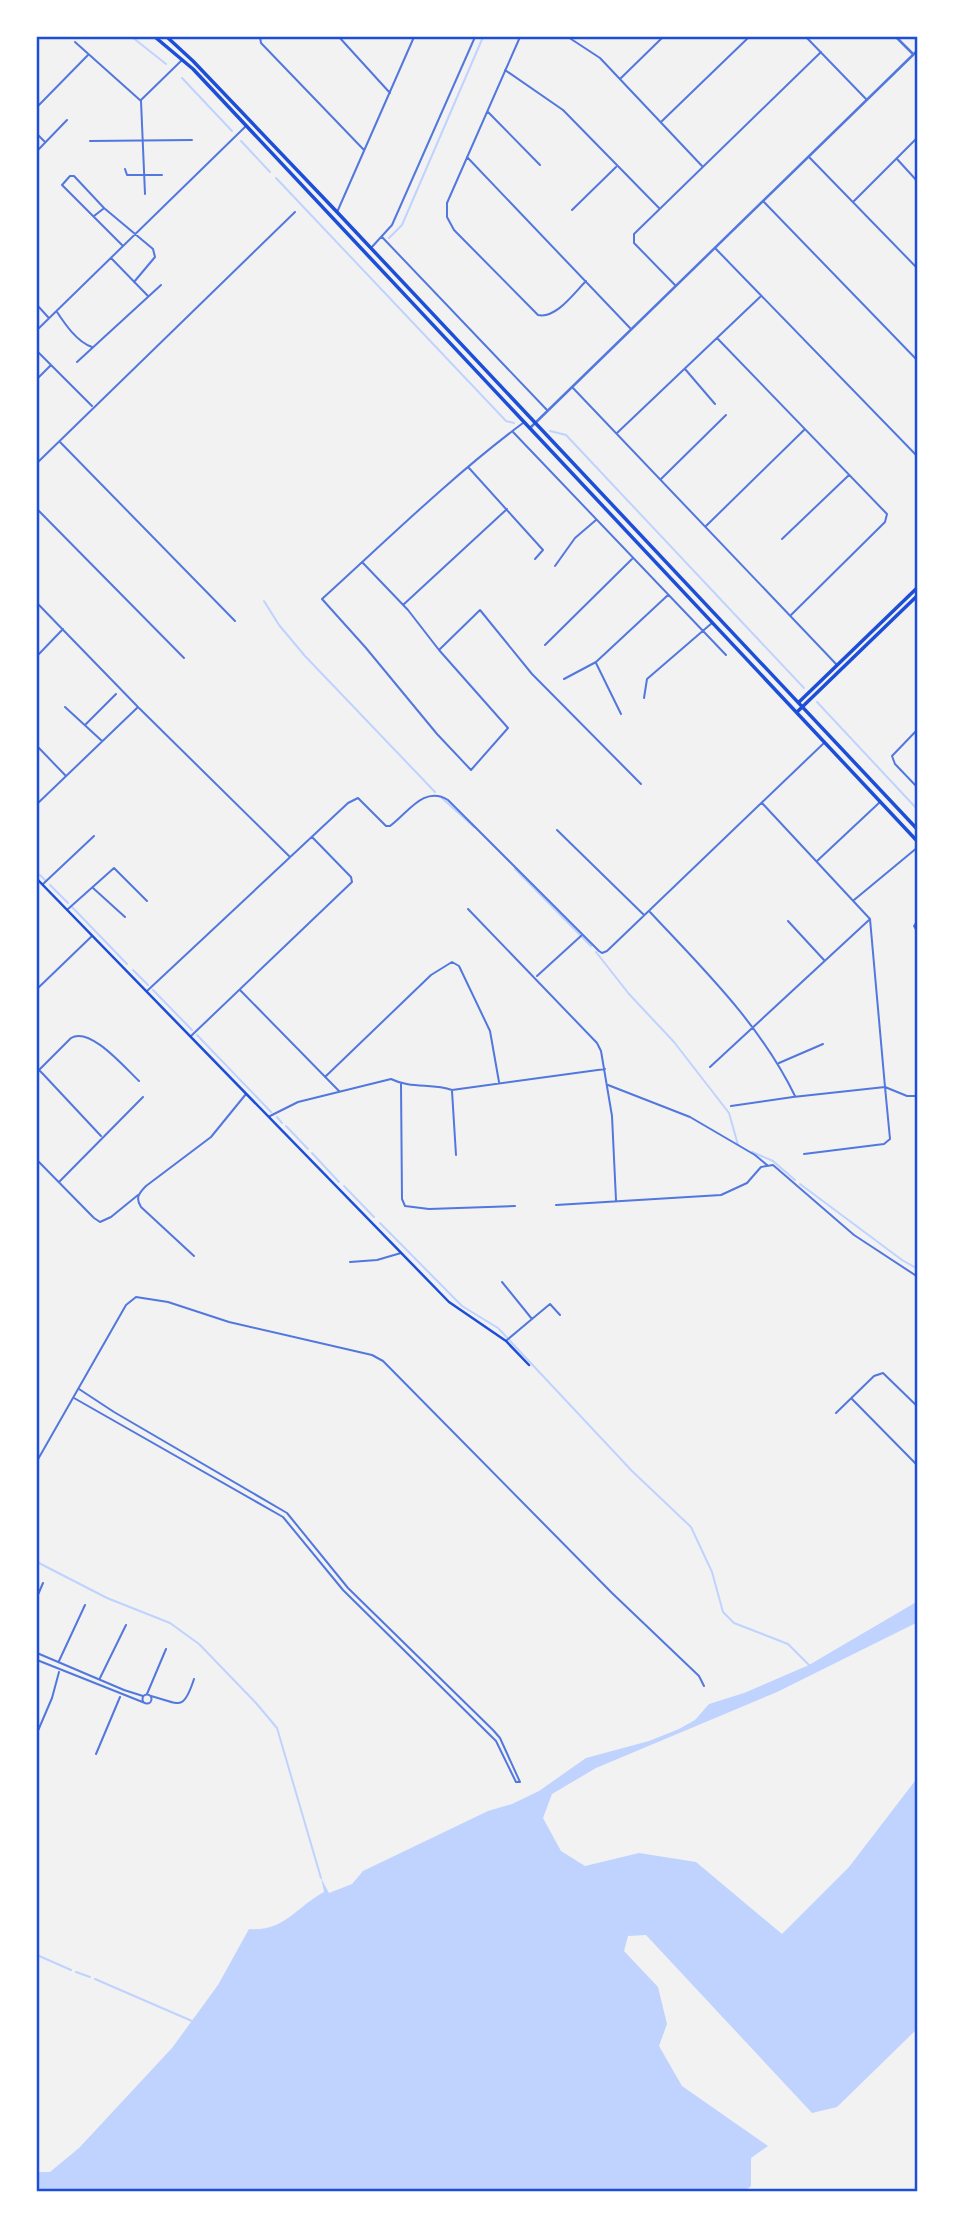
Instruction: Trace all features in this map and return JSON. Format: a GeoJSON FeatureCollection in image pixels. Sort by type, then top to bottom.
{"type":"FeatureCollection","features":[{"type":"Feature","properties":{"kind":"main road"},"geometry":{"type":"LineString","coordinates":[[167,37],[337,212],[918,830]]}},
{"type":"Feature","properties":{"kind":"main road"},"geometry":{"type":"LineString","coordinates":[[158,38],[183,59],[918,842]]}},
{"type":"Feature","properties":{"kind":"main road"},"geometry":{"type":"LineString","coordinates":[[797,712],[918,587]]}},
{"type":"Feature","properties":{"kind":"main road"},"geometry":{"type":"LineString","coordinates":[[793,708],[918,595]]}},
{"type":"Feature","properties":{"kind":"main road"},"geometry":{"type":"LineString","coordinates":[[37,879],[375,1228],[460,1311],[507,1340],[529,1365]]}},
{"type":"Feature","properties":{"kind":"street"},"geometry":{"type":"LineString","coordinates":[[260,37],[261,43],[364,151]]}},
{"type":"Feature","properties":{"kind":"street"},"geometry":{"type":"LineString","coordinates":[[340,37],[390,93]]}},
{"type":"Feature","properties":{"kind":"street"},"geometry":{"type":"LineString","coordinates":[[335,221],[414,37]]}},
{"type":"Feature","properties":{"kind":"street"},"geometry":{"type":"LineString","coordinates":[[370,248],[393,226],[475,37]]}},
{"type":"Feature","properties":{"kind":"street"},"geometry":{"type":"LineString","coordinates":[[520,37],[447,203],[447,217],[454,230],[538,315],[553,313],[586,281]]}},
{"type":"Feature","properties":{"kind":"street"},"geometry":{"type":"LineString","coordinates":[[568,37],[590,50],[703,167]]}},
{"type":"Feature","properties":{"kind":"street"},"geometry":{"type":"LineString","coordinates":[[620,79],[663,37]]}},
{"type":"Feature","properties":{"kind":"street"},"geometry":{"type":"LineString","coordinates":[[660,122],[749,37]]}},
{"type":"Feature","properties":{"kind":"street"},"geometry":{"type":"LineString","coordinates":[[806,37],[867,100]]}},
{"type":"Feature","properties":{"kind":"street"},"geometry":{"type":"LineString","coordinates":[[896,37],[913,54]]}},
{"type":"Feature","properties":{"kind":"street"},"geometry":{"type":"LineString","coordinates":[[75,42],[141,101],[145,194]]}},
{"type":"Feature","properties":{"kind":"street"},"geometry":{"type":"LineString","coordinates":[[529,428],[918,50]]}},
{"type":"Feature","properties":{"kind":"street"},"geometry":{"type":"LineString","coordinates":[[675,285],[632,240],[634,234],[821,52]]}},
{"type":"Feature","properties":{"kind":"street"},"geometry":{"type":"LineString","coordinates":[[37,107],[89,54]]}},
{"type":"Feature","properties":{"kind":"street"},"geometry":{"type":"LineString","coordinates":[[141,101],[183,59]]}},
{"type":"Feature","properties":{"kind":"street"},"geometry":{"type":"LineString","coordinates":[[505,70],[563,110],[660,209]]}},
{"type":"Feature","properties":{"kind":"street"},"geometry":{"type":"LineString","coordinates":[[487,111],[540,165]]}},
{"type":"Feature","properties":{"kind":"street"},"geometry":{"type":"LineString","coordinates":[[38,150],[67,120]]}},
{"type":"Feature","properties":{"kind":"street"},"geometry":{"type":"LineString","coordinates":[[37,330],[246,126]]}},
{"type":"Feature","properties":{"kind":"street"},"geometry":{"type":"LineString","coordinates":[[37,134],[45,142]]}},
{"type":"Feature","properties":{"kind":"street"},"geometry":{"type":"LineString","coordinates":[[853,202],[918,137]]}},
{"type":"Feature","properties":{"kind":"street"},"geometry":{"type":"LineString","coordinates":[[90,141],[191,140]]}},
{"type":"Feature","properties":{"kind":"street"},"geometry":{"type":"LineString","coordinates":[[808,156],[918,269]]}},
{"type":"Feature","properties":{"kind":"street"},"geometry":{"type":"LineString","coordinates":[[467,158],[631,329]]}},
{"type":"Feature","properties":{"kind":"street"},"geometry":{"type":"LineString","coordinates":[[896,158],[918,182]]}},
{"type":"Feature","properties":{"kind":"street"},"geometry":{"type":"LineString","coordinates":[[572,209],[617,166]]}},
{"type":"Feature","properties":{"kind":"street"},"geometry":{"type":"LineString","coordinates":[[125,169],[126,175],[162,174]]}},
{"type":"Feature","properties":{"kind":"street"},"geometry":{"type":"LineString","coordinates":[[122,246],[62,185],[70,176],[74,176],[104,208],[153,249],[155,254],[152,263],[134,282]]}},
{"type":"Feature","properties":{"kind":"street"},"geometry":{"type":"LineString","coordinates":[[762,201],[918,361]]}},
{"type":"Feature","properties":{"kind":"street"},"geometry":{"type":"LineString","coordinates":[[94,216],[104,208]]}},
{"type":"Feature","properties":{"kind":"street"},"geometry":{"type":"LineString","coordinates":[[37,463],[295,212]]}},
{"type":"Feature","properties":{"kind":"street"},"geometry":{"type":"LineString","coordinates":[[382,237],[548,411]]}},
{"type":"Feature","properties":{"kind":"street"},"geometry":{"type":"LineString","coordinates":[[715,247],[918,457]]}},
{"type":"Feature","properties":{"kind":"street"},"geometry":{"type":"LineString","coordinates":[[111,258],[149,297]]}},
{"type":"Feature","properties":{"kind":"street"},"geometry":{"type":"LineString","coordinates":[[77,362],[161,285]]}},
{"type":"Feature","properties":{"kind":"street"},"geometry":{"type":"LineString","coordinates":[[616,434],[761,296]]}},
{"type":"Feature","properties":{"kind":"street"},"geometry":{"type":"LineString","coordinates":[[37,305],[49,318]]}},
{"type":"Feature","properties":{"kind":"street"},"geometry":{"type":"LineString","coordinates":[[56,311],[61,321],[86,345],[93,347]]}},
{"type":"Feature","properties":{"kind":"street"},"geometry":{"type":"LineString","coordinates":[[717,338],[885,511],[886,520],[791,615]]}},
{"type":"Feature","properties":{"kind":"street"},"geometry":{"type":"LineString","coordinates":[[37,351],[93,407]]}},
{"type":"Feature","properties":{"kind":"street"},"geometry":{"type":"LineString","coordinates":[[37,379],[51,365]]}},
{"type":"Feature","properties":{"kind":"street"},"geometry":{"type":"LineString","coordinates":[[684,369],[715,404]]}},
{"type":"Feature","properties":{"kind":"street"},"geometry":{"type":"LineString","coordinates":[[572,388],[840,667]]}},
{"type":"Feature","properties":{"kind":"street"},"geometry":{"type":"LineString","coordinates":[[660,480],[726,415]]}},
{"type":"Feature","properties":{"kind":"street"},"geometry":{"type":"LineString","coordinates":[[362,562],[403,605],[508,728],[471,770],[322,599],[362,562],[469,467],[524,422]]}},
{"type":"Feature","properties":{"kind":"street"},"geometry":{"type":"LineString","coordinates":[[705,527],[805,429]]}},
{"type":"Feature","properties":{"kind":"street"},"geometry":{"type":"LineString","coordinates":[[512,431],[726,655]]}},
{"type":"Feature","properties":{"kind":"street"},"geometry":{"type":"LineString","coordinates":[[59,441],[235,621]]}},
{"type":"Feature","properties":{"kind":"street"},"geometry":{"type":"LineString","coordinates":[[469,467],[543,550],[535,559]]}},
{"type":"Feature","properties":{"kind":"street"},"geometry":{"type":"LineString","coordinates":[[782,539],[849,474]]}},
{"type":"Feature","properties":{"kind":"street"},"geometry":{"type":"LineString","coordinates":[[37,509],[184,658]]}},
{"type":"Feature","properties":{"kind":"street"},"geometry":{"type":"LineString","coordinates":[[403,605],[507,509]]}},
{"type":"Feature","properties":{"kind":"street"},"geometry":{"type":"LineString","coordinates":[[555,566],[575,537],[597,519]]}},
{"type":"Feature","properties":{"kind":"street"},"geometry":{"type":"LineString","coordinates":[[545,645],[633,558]]}},
{"type":"Feature","properties":{"kind":"street"},"geometry":{"type":"LineString","coordinates":[[564,679],[596,662],[669,594]]}},
{"type":"Feature","properties":{"kind":"street"},"geometry":{"type":"LineString","coordinates":[[37,603],[289,856]]}},
{"type":"Feature","properties":{"kind":"street"},"geometry":{"type":"LineString","coordinates":[[439,649],[480,610],[532,674],[641,784]]}},
{"type":"Feature","properties":{"kind":"street"},"geometry":{"type":"LineString","coordinates":[[644,698],[648,679],[713,622]]}},
{"type":"Feature","properties":{"kind":"street"},"geometry":{"type":"LineString","coordinates":[[37,656],[63,629]]}},
{"type":"Feature","properties":{"kind":"street"},"geometry":{"type":"LineString","coordinates":[[596,662],[621,714]]}},
{"type":"Feature","properties":{"kind":"street"},"geometry":{"type":"LineString","coordinates":[[84,726],[117,694]]}},
{"type":"Feature","properties":{"kind":"street"},"geometry":{"type":"LineString","coordinates":[[65,707],[102,741]]}},
{"type":"Feature","properties":{"kind":"street"},"geometry":{"type":"LineString","coordinates":[[37,804],[138,707]]}},
{"type":"Feature","properties":{"kind":"street"},"geometry":{"type":"LineString","coordinates":[[918,729],[892,756],[895,764],[918,788]]}},
{"type":"Feature","properties":{"kind":"street"},"geometry":{"type":"LineString","coordinates":[[147,991],[353,799],[361,799],[386,826],[390,826],[427,795],[440,795],[602,953],[645,916],[825,741]]}},
{"type":"Feature","properties":{"kind":"street"},"geometry":{"type":"LineString","coordinates":[[37,746],[66,776]]}},
{"type":"Feature","properties":{"kind":"street"},"geometry":{"type":"LineString","coordinates":[[817,861],[880,801]]}},
{"type":"Feature","properties":{"kind":"street"},"geometry":{"type":"LineString","coordinates":[[761,803],[870,919],[890,1139],[884,1144],[804,1154]]}},
{"type":"Feature","properties":{"kind":"street"},"geometry":{"type":"LineString","coordinates":[[557,830],[645,916]]}},
{"type":"Feature","properties":{"kind":"street"},"geometry":{"type":"LineString","coordinates":[[43,885],[94,836]]}},
{"type":"Feature","properties":{"kind":"street"},"geometry":{"type":"LineString","coordinates":[[191,1036],[352,882],[351,877],[311,836]]}},
{"type":"Feature","properties":{"kind":"street"},"geometry":{"type":"LineString","coordinates":[[852,901],[918,847]]}},
{"type":"Feature","properties":{"kind":"street"},"geometry":{"type":"LineString","coordinates":[[68,910],[114,867],[147,901]]}},
{"type":"Feature","properties":{"kind":"street"},"geometry":{"type":"LineString","coordinates":[[92,887],[125,917]]}},
{"type":"Feature","properties":{"kind":"street"},"geometry":{"type":"LineString","coordinates":[[468,909],[597,1043],[605,1069],[611,1115],[616,1200]]}},
{"type":"Feature","properties":{"kind":"street"},"geometry":{"type":"LineString","coordinates":[[649,912],[726,992],[778,1063],[794,1096]]}},
{"type":"Feature","properties":{"kind":"street"},"geometry":{"type":"LineString","coordinates":[[710,1067],[870,919]]}},
{"type":"Feature","properties":{"kind":"street"},"geometry":{"type":"LineString","coordinates":[[918,920],[914,926],[918,933]]}},
{"type":"Feature","properties":{"kind":"street"},"geometry":{"type":"LineString","coordinates":[[788,921],[824,961]]}},
{"type":"Feature","properties":{"kind":"street"},"geometry":{"type":"LineString","coordinates":[[536,977],[583,934]]}},
{"type":"Feature","properties":{"kind":"street"},"geometry":{"type":"LineString","coordinates":[[37,989],[92,936]]}},
{"type":"Feature","properties":{"kind":"street"},"geometry":{"type":"LineString","coordinates":[[325,1077],[431,975],[452,962],[459,966],[490,1031],[499,1084]]}},
{"type":"Feature","properties":{"kind":"street"},"geometry":{"type":"LineString","coordinates":[[240,989],[339,1091]]}},
{"type":"Feature","properties":{"kind":"street"},"geometry":{"type":"LineString","coordinates":[[103,1138],[38,1071],[71,1038],[84,1035],[107,1050],[139,1081]]}},
{"type":"Feature","properties":{"kind":"street"},"geometry":{"type":"LineString","coordinates":[[778,1063],[823,1044]]}},
{"type":"Feature","properties":{"kind":"street"},"geometry":{"type":"LineString","coordinates":[[270,1117],[298,1102],[391,1079],[401,1084],[440,1086],[452,1090],[605,1069]]}},
{"type":"Feature","properties":{"kind":"street"},"geometry":{"type":"LineString","coordinates":[[401,1084],[402,1199],[405,1206],[429,1209],[514,1206]]}},
{"type":"Feature","properties":{"kind":"street"},"geometry":{"type":"LineString","coordinates":[[607,1084],[690,1117],[755,1155],[767,1165]]}},
{"type":"Feature","properties":{"kind":"street"},"geometry":{"type":"LineString","coordinates":[[731,1106],[794,1096],[885,1087],[907,1096],[918,1097]]}},
{"type":"Feature","properties":{"kind":"street"},"geometry":{"type":"LineString","coordinates":[[452,1090],[456,1156]]}},
{"type":"Feature","properties":{"kind":"street"},"geometry":{"type":"LineString","coordinates":[[37,1160],[100,1222],[111,1217],[146,1186],[211,1137],[247,1093]]}},
{"type":"Feature","properties":{"kind":"street"},"geometry":{"type":"LineString","coordinates":[[59,1183],[143,1097]]}},
{"type":"Feature","properties":{"kind":"street"},"geometry":{"type":"LineString","coordinates":[[556,1205],[721,1195],[747,1183],[761,1167],[773,1165],[854,1236],[918,1277]]}},
{"type":"Feature","properties":{"kind":"street"},"geometry":{"type":"LineString","coordinates":[[138,1195],[137,1201],[141,1207],[194,1256]]}},
{"type":"Feature","properties":{"kind":"street"},"geometry":{"type":"LineString","coordinates":[[350,1262],[377,1260],[402,1253]]}},
{"type":"Feature","properties":{"kind":"street"},"geometry":{"type":"LineString","coordinates":[[502,1282],[532,1319]]}},
{"type":"Feature","properties":{"kind":"street"},"geometry":{"type":"LineString","coordinates":[[37,1461],[126,1305],[136,1297],[154,1298],[229,1322],[378,1357],[612,1593],[699,1676],[704,1686]]}},
{"type":"Feature","properties":{"kind":"street"},"geometry":{"type":"LineString","coordinates":[[507,1340],[550,1304],[560,1315]]}},
{"type":"Feature","properties":{"kind":"street"},"geometry":{"type":"LineString","coordinates":[[836,1413],[874,1376],[883,1373],[918,1407]]}},
{"type":"Feature","properties":{"kind":"street"},"geometry":{"type":"LineString","coordinates":[[74,1398],[283,1517],[343,1590],[496,1741],[516,1782],[520,1782],[500,1738],[348,1588],[287,1513],[79,1389]]}},
{"type":"Feature","properties":{"kind":"street"},"geometry":{"type":"LineString","coordinates":[[851,1398],[918,1466]]}},
{"type":"Feature","properties":{"kind":"street"},"geometry":{"type":"LineString","coordinates":[[93,1410],[99,1401]]}},
{"type":"Feature","properties":{"kind":"street"},"geometry":{"type":"LineString","coordinates":[[37,1597],[43,1583]]}},
{"type":"Feature","properties":{"kind":"street"},"geometry":{"type":"LineString","coordinates":[[59,1662],[85,1605]]}},
{"type":"Feature","properties":{"kind":"street"},"geometry":{"type":"LineString","coordinates":[[100,1679],[126,1625]]}},
{"type":"Feature","properties":{"kind":"street"},"geometry":{"type":"LineString","coordinates":[[145,1703],[142,1700],[166,1649]]}},
{"type":"Feature","properties":{"kind":"street"},"geometry":{"type":"LineString","coordinates":[[37,1653],[100,1679],[177,1705],[188,1699],[194,1679]]}},
{"type":"Feature","properties":{"kind":"street"},"geometry":{"type":"LineString","coordinates":[[37,1660],[121,1696],[145,1703],[158,1698]]}},
{"type":"Feature","properties":{"kind":"street"},"geometry":{"type":"LineString","coordinates":[[37,1733],[59,1678],[59,1670]]}},
{"type":"Feature","properties":{"kind":"street"},"geometry":{"type":"LineString","coordinates":[[96,1754],[121,1696]]}},
{"type":"Feature","properties":{"kind":"street"},"geometry":{"type":"LineString","coordinates":[[151,1696],[151,1702]]}},
{"type":"Feature","properties":{"kind":"water"},"geometry":{"type":"Polygon","coordinates":[[[918,1601],[918,1622],[777,1692],[596,1768],[552,1794],[543,1818],[561,1851],[585,1866],[639,1853],[696,1862],[782,1934],[849,1867],[918,1777],[918,2028],[837,2107],[812,2113],[646,1935],[628,1936],[624,1951],[658,1987],[667,2024],[659,2046],[682,2086],[768,2146],[751,2158],[751,2186],[745,2191],[37,2191],[37,2172],[50,2172],[79,2148],[172,2048],[218,1985],[249,1929],[272,1927],[281,1923],[324,1892],[321,1878],[329,1893],[352,1884],[363,1871],[488,1811],[512,1804],[539,1791],[586,1758],[649,1741],[679,1729],[695,1720],[709,1704],[744,1693],[809,1665],[918,1601]]]}},
{"type":"Feature","properties":{"kind":"waterway"},"geometry":{"type":"LineString","coordinates":[[132,37],[166,64]]}},
{"type":"Feature","properties":{"kind":"waterway"},"geometry":{"type":"LineString","coordinates":[[389,238],[402,225],[483,37]]}},
{"type":"Feature","properties":{"kind":"waterway"},"geometry":{"type":"LineString","coordinates":[[182,78],[232,131]]}},
{"type":"Feature","properties":{"kind":"waterway"},"geometry":{"type":"LineString","coordinates":[[241,141],[270,172]]}},
{"type":"Feature","properties":{"kind":"waterway"},"geometry":{"type":"LineString","coordinates":[[276,178],[506,421],[514,423]]}},
{"type":"Feature","properties":{"kind":"waterway"},"geometry":{"type":"LineString","coordinates":[[550,431],[566,435],[804,688]]}},
{"type":"Feature","properties":{"kind":"waterway"},"geometry":{"type":"LineString","coordinates":[[264,601],[279,625],[305,656],[435,792]]}},
{"type":"Feature","properties":{"kind":"waterway"},"geometry":{"type":"LineString","coordinates":[[817,702],[918,810]]}},
{"type":"Feature","properties":{"kind":"waterway"},"geometry":{"type":"LineString","coordinates":[[442,798],[474,827]]}},
{"type":"Feature","properties":{"kind":"waterway"},"geometry":{"type":"LineString","coordinates":[[515,869],[591,946]]}},
{"type":"Feature","properties":{"kind":"waterway"},"geometry":{"type":"LineString","coordinates":[[40,875],[46,881]]}},
{"type":"Feature","properties":{"kind":"waterway"},"geometry":{"type":"LineString","coordinates":[[50,885],[68,903]]}},
{"type":"Feature","properties":{"kind":"waterway"},"geometry":{"type":"LineString","coordinates":[[72,907],[127,964]]}},
{"type":"Feature","properties":{"kind":"waterway"},"geometry":{"type":"LineString","coordinates":[[596,952],[629,994],[674,1042],[729,1113],[738,1145]]}},
{"type":"Feature","properties":{"kind":"waterway"},"geometry":{"type":"LineString","coordinates":[[133,970],[148,985]]}},
{"type":"Feature","properties":{"kind":"waterway"},"geometry":{"type":"LineString","coordinates":[[153,990],[192,1030]]}},
{"type":"Feature","properties":{"kind":"waterway"},"geometry":{"type":"LineString","coordinates":[[197,1035],[271,1112]]}},
{"type":"Feature","properties":{"kind":"waterway"},"geometry":{"type":"LineString","coordinates":[[277,1117],[282,1123]]}},
{"type":"Feature","properties":{"kind":"waterway"},"geometry":{"type":"LineString","coordinates":[[286,1126],[308,1149]]}},
{"type":"Feature","properties":{"kind":"waterway"},"geometry":{"type":"LineString","coordinates":[[752,1152],[773,1161],[795,1180]]}},
{"type":"Feature","properties":{"kind":"waterway"},"geometry":{"type":"LineString","coordinates":[[312,1153],[339,1182]]}},
{"type":"Feature","properties":{"kind":"waterway"},"geometry":{"type":"LineString","coordinates":[[800,1184],[918,1269]]}},
{"type":"Feature","properties":{"kind":"waterway"},"geometry":{"type":"LineString","coordinates":[[344,1186],[374,1217]]}},
{"type":"Feature","properties":{"kind":"waterway"},"geometry":{"type":"LineString","coordinates":[[380,1223],[462,1306],[498,1328],[632,1471],[691,1527],[712,1572],[723,1612],[734,1623],[788,1644],[809,1665]]}},
{"type":"Feature","properties":{"kind":"waterway"},"geometry":{"type":"LineString","coordinates":[[37,1562],[107,1598],[170,1623],[199,1644],[256,1703],[277,1728],[321,1878]]}},
{"type":"Feature","properties":{"kind":"waterway"},"geometry":{"type":"LineString","coordinates":[[37,1955],[71,1970]]}},
{"type":"Feature","properties":{"kind":"waterway"},"geometry":{"type":"LineString","coordinates":[[76,1972],[90,1977]]}},
{"type":"Feature","properties":{"kind":"waterway"},"geometry":{"type":"LineString","coordinates":[[95,1979],[192,2021]]}}]}
